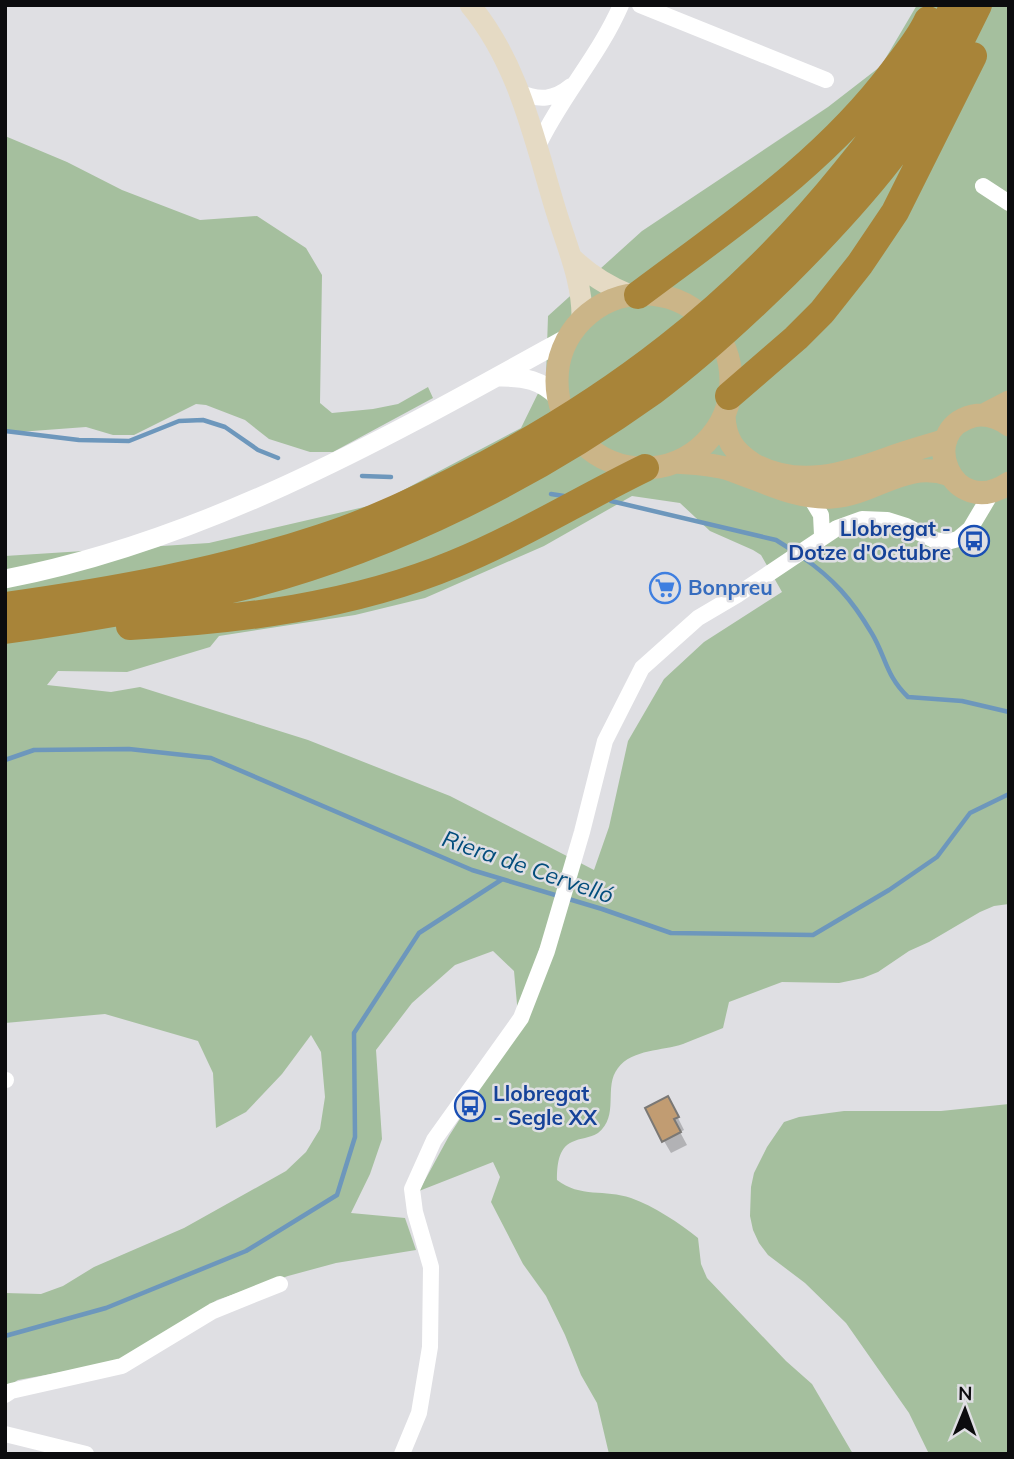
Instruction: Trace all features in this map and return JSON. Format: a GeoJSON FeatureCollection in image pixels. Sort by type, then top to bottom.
{"type":"FeatureCollection","features":[{"type":"Feature","properties":{"kind":"highway"},"geometry":{"type":"LineString","coordinates":[[936,5],[943,54]]}},
{"type":"Feature","properties":{"kind":"highway"},"geometry":{"type":"LineString","coordinates":[[726,406],[822,312],[860,264],[895,212],[943,54],[954,5]]}},
{"type":"Feature","properties":{"kind":"highway"},"geometry":{"type":"LineString","coordinates":[[5,606],[186,576],[311,541],[388,513],[541,449],[654,390],[737,306],[832,228],[897,148],[943,54],[978,5]]}},
{"type":"Feature","properties":{"kind":"highway"},"geometry":{"type":"LineString","coordinates":[[634,295],[762,202],[824,151],[875,97],[943,54],[993,5]]}},
{"type":"Feature","properties":{"kind":"highway"},"geometry":{"type":"LineString","coordinates":[[5,631],[100,617],[188,599],[257,582],[327,560],[410,529],[490,490],[541,449]]}},
{"type":"Feature","properties":{"kind":"highway"},"geometry":{"type":"LineString","coordinates":[[5,631],[149,625],[315,605],[383,589],[422,577],[482,552],[645,468]]}},
{"type":"Feature","properties":{"kind":"main road"},"geometry":{"type":"LineString","coordinates":[[470,5],[502,52],[519,92],[572,258],[581,297],[575,329],[559,360],[558,397],[574,434],[594,452],[618,464],[645,468],[676,462],[690,455],[708,440],[726,406]]}},
{"type":"Feature","properties":{"kind":"main road"},"geometry":{"type":"LineString","coordinates":[[572,258],[591,276],[608,286],[634,295]]}},
{"type":"Feature","properties":{"kind":"main road"},"geometry":{"type":"LineString","coordinates":[[575,329],[599,307],[618,298],[634,295],[664,297],[688,307],[716,334],[727,358],[730,383],[726,406],[727,437],[738,453],[757,466],[788,476],[828,477],[848,473],[946,440]]}},
{"type":"Feature","properties":{"kind":"main road"},"geometry":{"type":"LineString","coordinates":[[984,415],[1009,402]]}},
{"type":"Feature","properties":{"kind":"main road"},"geometry":{"type":"LineString","coordinates":[[957,482],[944,457],[946,440],[959,423],[984,415],[1001,419],[1009,425]]}},
{"type":"Feature","properties":{"kind":"main road"},"geometry":{"type":"LineString","coordinates":[[676,462],[732,470],[782,490],[830,497],[848,495],[904,473],[924,470],[936,470],[982,493],[1004,486]]}},
{"type":"Feature","properties":{"kind":"street"},"geometry":{"type":"LineString","coordinates":[[537,148],[550,122],[613,24],[621,5]]}},
{"type":"Feature","properties":{"kind":"street"},"geometry":{"type":"LineString","coordinates":[[640,5],[826,80]]}},
{"type":"Feature","properties":{"kind":"street"},"geometry":{"type":"LineString","coordinates":[[519,92],[544,99],[557,96],[576,83]]}},
{"type":"Feature","properties":{"kind":"street"},"geometry":{"type":"LineString","coordinates":[[982,186],[1009,203]]}},
{"type":"Feature","properties":{"kind":"street"},"geometry":{"type":"LineString","coordinates":[[5,579],[38,573],[113,552],[244,504],[500,377],[575,329]]}},
{"type":"Feature","properties":{"kind":"street"},"geometry":{"type":"LineString","coordinates":[[500,377],[530,379],[548,387],[558,397]]}},
{"type":"Feature","properties":{"kind":"street"},"geometry":{"type":"LineString","coordinates":[[957,482],[977,519]]}},
{"type":"Feature","properties":{"kind":"street"},"geometry":{"type":"LineString","coordinates":[[402,1454],[419,1413],[430,1347],[431,1267],[415,1212],[412,1189],[433,1140],[520,1018],[547,951],[606,741],[642,668],[698,618],[836,528],[862,519],[887,520],[934,540],[947,542],[958,539],[970,529],[1004,486]]}},
{"type":"Feature","properties":{"kind":"street"},"geometry":{"type":"LineString","coordinates":[[808,495],[821,515],[817,540]]}},
{"type":"Feature","properties":{"kind":"street"},"geometry":{"type":"LineString","coordinates":[[5,1395],[11,1391],[122,1366],[214,1311],[280,1284]]}},
{"type":"Feature","properties":{"kind":"street"},"geometry":{"type":"LineString","coordinates":[[5,1434],[86,1454]]}},
{"type":"Feature","properties":{"kind":"green space"},"geometry":{"type":"Polygon","coordinates":[[[917,5],[1009,5],[1009,904],[980,912],[909,951],[878,972],[863,978],[839,983],[782,982],[729,1002],[723,1028],[683,1044],[631,1057],[618,1068],[614,1076],[605,1126],[595,1135],[575,1141],[564,1148],[559,1158],[557,1175],[557,1180],[575,1189],[621,1195],[640,1201],[666,1215],[698,1238],[701,1264],[707,1278],[786,1361],[812,1384],[853,1454],[609,1454],[597,1403],[581,1375],[546,1296],[523,1264],[491,1202],[500,1177],[493,1162],[419,1191],[449,1136],[519,1026],[514,971],[493,951],[455,965],[412,1003],[376,1050],[382,1139],[370,1174],[351,1213],[405,1218],[416,1250],[336,1263],[288,1276],[217,1300],[122,1361],[18,1380],[5,1388],[5,1293],[41,1294],[63,1286],[94,1267],[184,1228],[286,1171],[306,1152],[320,1129],[325,1097],[321,1052],[311,1035],[282,1074],[246,1112],[216,1128],[213,1073],[198,1041],[105,1014],[5,1023],[5,556],[209,543],[377,504],[521,428],[546,377],[548,316],[642,231],[828,107],[881,66],[917,5]],[[632,496],[544,546],[425,598],[355,615],[219,636],[210,647],[127,672],[58,671],[47,685],[111,692],[140,687],[308,740],[450,796],[594,870],[609,827],[628,741],[664,679],[704,642],[782,592],[761,555],[710,531],[680,503],[632,496]]]}},
{"type":"Feature","properties":{"kind":"green space"},"geometry":{"type":"Polygon","coordinates":[[[5,136],[67,162],[122,190],[200,220],[257,216],[306,248],[322,275],[320,403],[332,413],[398,404],[428,387],[433,398],[333,452],[310,452],[269,439],[245,420],[206,405],[196,404],[134,435],[113,435],[86,427],[5,433],[5,136]]]}},
{"type":"Feature","properties":{"kind":"green space"},"geometry":{"type":"Polygon","coordinates":[[[1009,1104],[1009,1454],[929,1454],[909,1413],[846,1323],[805,1283],[768,1255],[759,1243],[750,1216],[754,1173],[784,1122],[799,1117],[844,1111],[941,1111],[1009,1104]]]}},
{"type":"Feature","properties":{"kind":"building"},"geometry":{"type":"Polygon","coordinates":[[[668,1096],[679,1117],[674,1119],[681,1132],[662,1142],[645,1108],[668,1096]]]}},
{"type":"Feature","properties":{"kind":"waterway"},"geometry":{"type":"LineString","coordinates":[[5,431],[79,440],[129,441],[179,421],[203,420],[225,427],[258,450],[278,458]]}},
{"type":"Feature","properties":{"kind":"waterway"},"geometry":{"type":"LineString","coordinates":[[362,476],[391,477]]}},
{"type":"Feature","properties":{"kind":"waterway"},"geometry":{"type":"LineString","coordinates":[[551,494],[564,496]]}},
{"type":"Feature","properties":{"kind":"waterway"},"geometry":{"type":"LineString","coordinates":[[611,501],[776,540],[795,552]]}},
{"type":"Feature","properties":{"kind":"waterway"},"geometry":{"type":"LineString","coordinates":[[802,557],[841,590],[857,610],[876,641],[890,673],[908,697],[962,701],[1009,712]]}},
{"type":"Feature","properties":{"kind":"waterway","name":"Riera de Cervelló"},"geometry":{"type":"LineString","coordinates":[[5,760],[34,750],[129,749],[211,758],[472,870],[671,933],[813,935],[889,890],[937,857],[970,813],[1009,794]]}},
{"type":"Feature","properties":{"kind":"waterway"},"geometry":{"type":"LineString","coordinates":[[5,1336],[106,1308],[246,1251],[337,1195],[355,1137],[354,1033],[419,933],[501,880]]}},
{"type":"Feature","properties":{"kind":"place","name":"Llobregat - Dotze d'Octubre"},"geometry":{"type":"Point","coordinates":[974,541]}},
{"type":"Feature","properties":{"kind":"place","name":"Bonpreu"},"geometry":{"type":"Point","coordinates":[665,588]}},
{"type":"Feature","properties":{"kind":"place","name":"Llobregat - Segle XX"},"geometry":{"type":"Point","coordinates":[470,1106]}}]}
